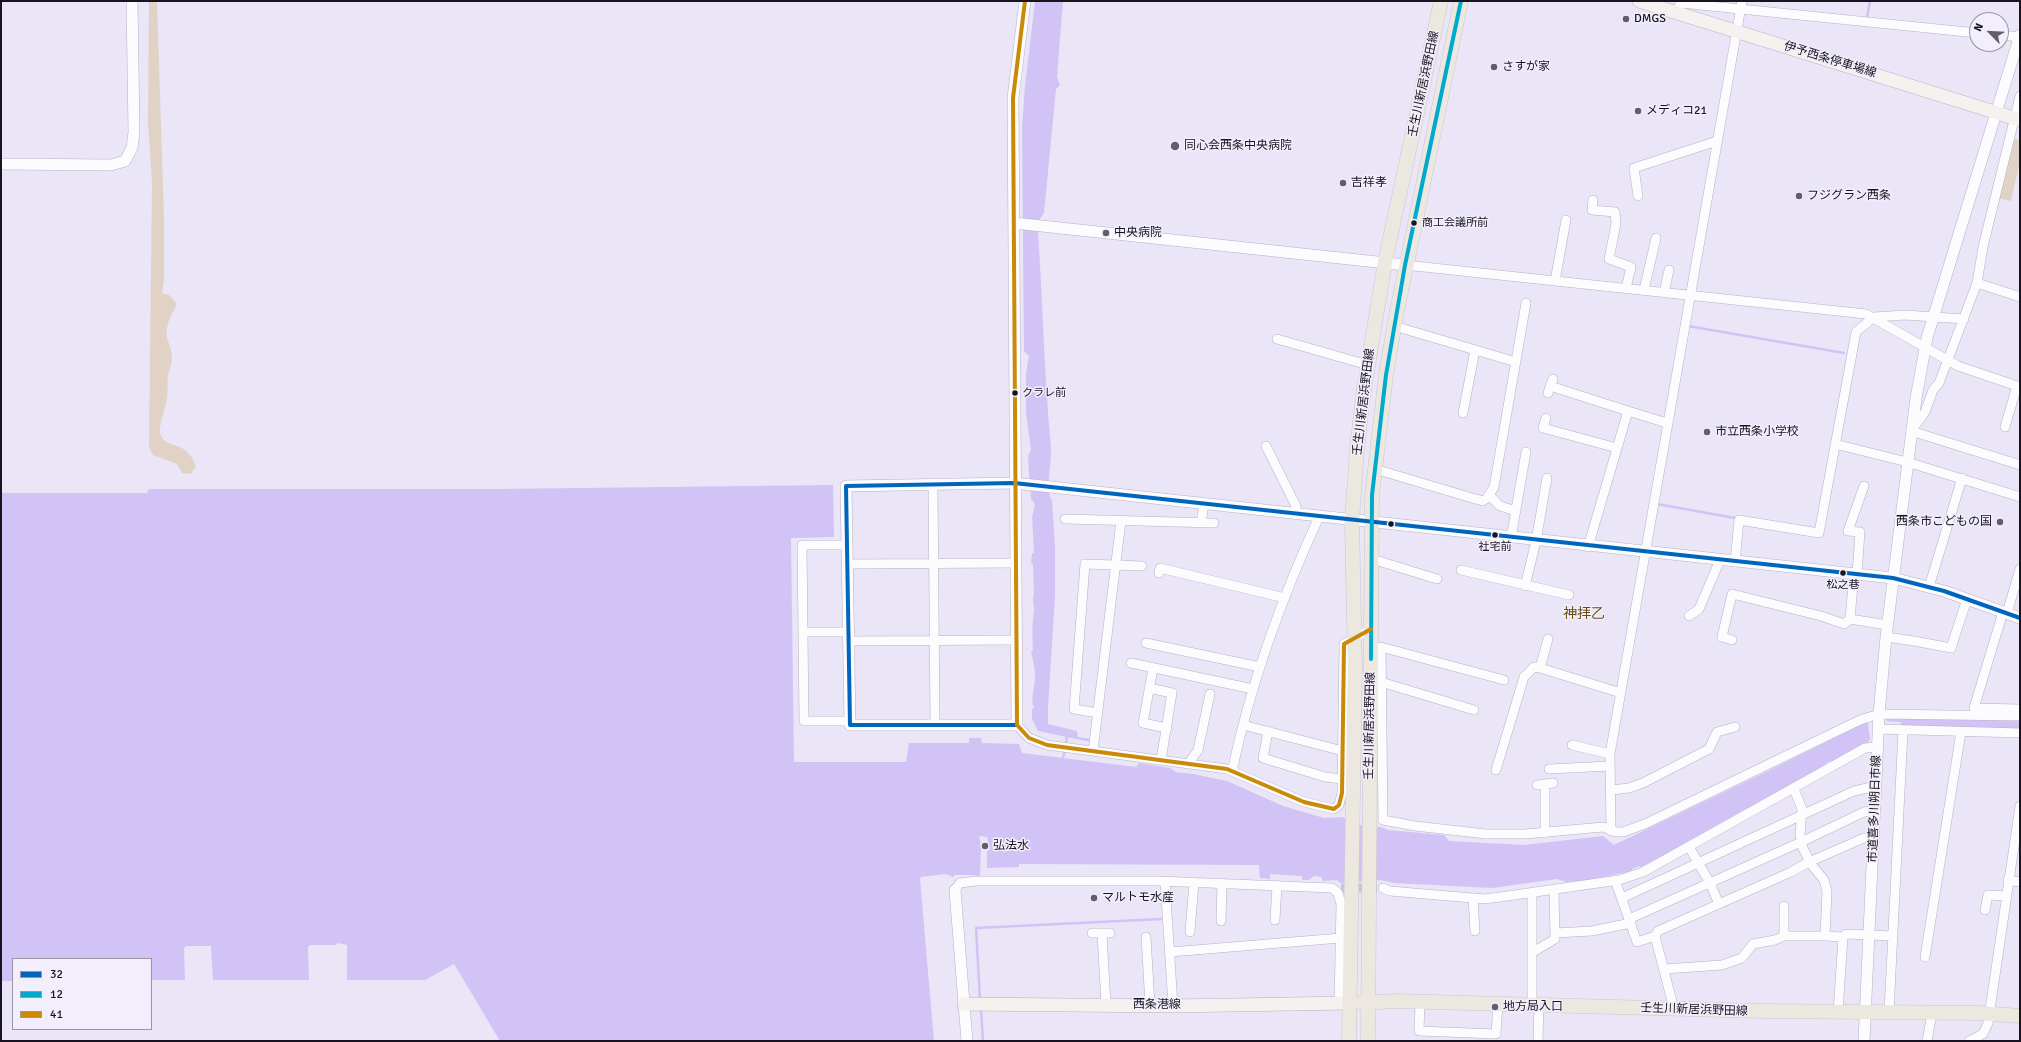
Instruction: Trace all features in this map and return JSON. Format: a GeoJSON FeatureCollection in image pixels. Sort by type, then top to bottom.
{"type":"FeatureCollection","features":[{"type":"Feature","properties":{"kind":"main road","name":"壬生川新居浜野田線"},"geometry":{"type":"LineString","coordinates":[[1350,1041],[1344,1003],[1342,886],[1354,815],[1355,639],[1352,521],[1357,449],[1368,365],[1385,262],[1441,1]]}},
{"type":"Feature","properties":{"kind":"main road","name":"壬生川新居浜野田線"},"geometry":{"type":"LineString","coordinates":[[1368,1041],[1370,883],[1369,824],[1376,669],[1371,629],[1372,496],[1386,375],[1405,265],[1462,1]]}},
{"type":"Feature","properties":{"kind":"main road","name":"伊予西条停車場線"},"geometry":{"type":"LineString","coordinates":[[1639,1],[2017,119]]}},
{"type":"Feature","properties":{"kind":"main road","name":"壬生川新居浜野田線"},"geometry":{"type":"LineString","coordinates":[[1344,1003],[1420,1002],[1674,1009],[1989,1014],[2020,1016]]}},
{"type":"Feature","properties":{"kind":"main road","name":"西条港線"},"geometry":{"type":"LineString","coordinates":[[964,1004],[1173,1006],[1344,1003]]}},
{"type":"Feature","properties":{"kind":"street"},"geometry":{"type":"LineString","coordinates":[[1,164],[111,165],[125,161],[132,148],[134,132],[132,1]]}},
{"type":"Feature","properties":{"kind":"street"},"geometry":{"type":"LineString","coordinates":[[1025,1],[1013,98],[1017,224],[1019,484],[1015,563],[1017,726],[1029,738],[1037,742],[1093,751],[1189,763],[1232,771],[1304,802],[1334,809],[1342,800],[1344,644],[1371,629]]}},
{"type":"Feature","properties":{"kind":"street"},"geometry":{"type":"LineString","coordinates":[[1674,12],[1682,3],[1741,4],[1969,32]]}},
{"type":"Feature","properties":{"kind":"street"},"geometry":{"type":"LineString","coordinates":[[1611,831],[1610,754],[1741,4]]}},
{"type":"Feature","properties":{"kind":"street"},"geometry":{"type":"LineString","coordinates":[[2009,35],[2020,36]]}},
{"type":"Feature","properties":{"kind":"street","name":"市道喜多川朔日市線"},"geometry":{"type":"LineString","coordinates":[[1864,1041],[1879,714],[1887,625],[1911,431],[1925,346],[1933,317],[2020,36]]}},
{"type":"Feature","properties":{"kind":"street"},"geometry":{"type":"LineString","coordinates":[[2020,96],[2017,119],[1982,247],[1977,283],[1939,383],[1933,390],[1924,412],[1911,431],[2020,465]]}},
{"type":"Feature","properties":{"kind":"street"},"geometry":{"type":"LineString","coordinates":[[1638,196],[1634,168],[1717,141]]}},
{"type":"Feature","properties":{"kind":"street"},"geometry":{"type":"LineString","coordinates":[[1593,200],[1592,210],[1615,212],[1616,224],[1609,259],[1631,267],[1626,288]]}},
{"type":"Feature","properties":{"kind":"street"},"geometry":{"type":"LineString","coordinates":[[1555,280],[1566,220]]}},
{"type":"Feature","properties":{"kind":"street"},"geometry":{"type":"LineString","coordinates":[[1017,224],[1555,280],[1690,296],[1855,312],[1874,317],[1958,366],[2019,386],[2005,427]]}},
{"type":"Feature","properties":{"kind":"street"},"geometry":{"type":"LineString","coordinates":[[1644,290],[1656,238]]}},
{"type":"Feature","properties":{"kind":"street"},"geometry":{"type":"LineString","coordinates":[[1664,293],[1669,270]]}},
{"type":"Feature","properties":{"kind":"street"},"geometry":{"type":"LineString","coordinates":[[1977,283],[2020,297]]}},
{"type":"Feature","properties":{"kind":"street"},"geometry":{"type":"LineString","coordinates":[[1375,469],[1483,501],[1489,495],[1494,487],[1526,303]]}},
{"type":"Feature","properties":{"kind":"street"},"geometry":{"type":"LineString","coordinates":[[1735,562],[1740,520],[1819,533],[1856,332],[1874,317],[1905,315],[1964,319]]}},
{"type":"Feature","properties":{"kind":"street"},"geometry":{"type":"LineString","coordinates":[[1394,326],[1516,362]]}},
{"type":"Feature","properties":{"kind":"street"},"geometry":{"type":"LineString","coordinates":[[1277,339],[1368,365]]}},
{"type":"Feature","properties":{"kind":"street"},"geometry":{"type":"LineString","coordinates":[[1463,413],[1475,350]]}},
{"type":"Feature","properties":{"kind":"street"},"geometry":{"type":"LineString","coordinates":[[1550,386],[1667,423]]}},
{"type":"Feature","properties":{"kind":"street"},"geometry":{"type":"LineString","coordinates":[[1588,547],[1628,411]]}},
{"type":"Feature","properties":{"kind":"street"},"geometry":{"type":"LineString","coordinates":[[1546,418],[1544,428],[1617,448]]}},
{"type":"Feature","properties":{"kind":"street"},"geometry":{"type":"LineString","coordinates":[[1835,444],[1907,462],[2020,496]]}},
{"type":"Feature","properties":{"kind":"street"},"geometry":{"type":"LineString","coordinates":[[1266,446],[1296,506],[1296,515]]}},
{"type":"Feature","properties":{"kind":"street"},"geometry":{"type":"LineString","coordinates":[[1511,538],[1526,452]]}},
{"type":"Feature","properties":{"kind":"street"},"geometry":{"type":"LineString","coordinates":[[1526,586],[1536,541],[1547,478]]}},
{"type":"Feature","properties":{"kind":"street"},"geometry":{"type":"LineString","coordinates":[[1929,587],[1962,478]]}},
{"type":"Feature","properties":{"kind":"street"},"geometry":{"type":"LineString","coordinates":[[1017,726],[850,725],[846,486],[1019,484],[1588,547],[1893,578],[1929,587],[2020,618]]}},
{"type":"Feature","properties":{"kind":"street"},"geometry":{"type":"LineString","coordinates":[[933,485],[935,725]]}},
{"type":"Feature","properties":{"kind":"street"},"geometry":{"type":"LineString","coordinates":[[1732,640],[1722,637],[1732,594],[1821,616],[1844,624],[1850,619],[1860,532],[1848,531],[1864,486]]}},
{"type":"Feature","properties":{"kind":"street"},"geometry":{"type":"LineString","coordinates":[[1489,495],[1500,506],[1516,511]]}},
{"type":"Feature","properties":{"kind":"street"},"geometry":{"type":"LineString","coordinates":[[1201,523],[1204,504]]}},
{"type":"Feature","properties":{"kind":"street"},"geometry":{"type":"LineString","coordinates":[[1232,771],[1243,725],[1260,667],[1297,566],[1319,517]]}},
{"type":"Feature","properties":{"kind":"street"},"geometry":{"type":"LineString","coordinates":[[1065,519],[1120,522],[1214,523]]}},
{"type":"Feature","properties":{"kind":"street"},"geometry":{"type":"LineString","coordinates":[[1093,751],[1120,522]]}},
{"type":"Feature","properties":{"kind":"street"},"geometry":{"type":"LineString","coordinates":[[846,545],[802,545],[804,721],[849,721]]}},
{"type":"Feature","properties":{"kind":"street"},"geometry":{"type":"LineString","coordinates":[[1372,559],[1437,579]]}},
{"type":"Feature","properties":{"kind":"street"},"geometry":{"type":"LineString","coordinates":[[1689,616],[1699,609],[1720,560]]}},
{"type":"Feature","properties":{"kind":"street"},"geometry":{"type":"LineString","coordinates":[[847,564],[1015,563]]}},
{"type":"Feature","properties":{"kind":"street"},"geometry":{"type":"LineString","coordinates":[[1098,713],[1074,709],[1085,564],[1142,566]]}},
{"type":"Feature","properties":{"kind":"street"},"geometry":{"type":"LineString","coordinates":[[1159,573],[1160,568],[1285,598]]}},
{"type":"Feature","properties":{"kind":"street"},"geometry":{"type":"LineString","coordinates":[[2020,569],[1974,708],[2020,710]]}},
{"type":"Feature","properties":{"kind":"street"},"geometry":{"type":"LineString","coordinates":[[1461,570],[1569,595]]}},
{"type":"Feature","properties":{"kind":"street"},"geometry":{"type":"LineString","coordinates":[[1886,637],[1951,648],[1967,599]]}},
{"type":"Feature","properties":{"kind":"street"},"geometry":{"type":"LineString","coordinates":[[1850,619],[1887,625]]}},
{"type":"Feature","properties":{"kind":"street"},"geometry":{"type":"LineString","coordinates":[[803,632],[848,637],[934,640],[1015,640]]}},
{"type":"Feature","properties":{"kind":"street"},"geometry":{"type":"LineString","coordinates":[[1540,668],[1548,639]]}},
{"type":"Feature","properties":{"kind":"street"},"geometry":{"type":"LineString","coordinates":[[1146,644],[1260,667]]}},
{"type":"Feature","properties":{"kind":"street"},"geometry":{"type":"LineString","coordinates":[[1504,680],[1381,647],[1376,669],[1381,682],[1383,820],[1423,827],[1486,834],[1545,833],[1603,827],[1611,831],[1623,832],[1634,829],[1860,720],[1879,714],[2020,716]]}},
{"type":"Feature","properties":{"kind":"street"},"geometry":{"type":"LineString","coordinates":[[1131,663],[1253,689]]}},
{"type":"Feature","properties":{"kind":"street"},"geometry":{"type":"LineString","coordinates":[[1496,770],[1524,677],[1529,670],[1534,667],[1540,668],[1621,693]]}},
{"type":"Feature","properties":{"kind":"street"},"geometry":{"type":"LineString","coordinates":[[1355,669],[1376,669]]}},
{"type":"Feature","properties":{"kind":"street"},"geometry":{"type":"LineString","coordinates":[[1152,674],[1143,723],[1167,728]]}},
{"type":"Feature","properties":{"kind":"street"},"geometry":{"type":"LineString","coordinates":[[1381,682],[1474,710]]}},
{"type":"Feature","properties":{"kind":"street"},"geometry":{"type":"LineString","coordinates":[[1149,688],[1172,693],[1161,760]]}},
{"type":"Feature","properties":{"kind":"street"},"geometry":{"type":"LineString","coordinates":[[1189,763],[1198,750],[1210,694]]}},
{"type":"Feature","properties":{"kind":"street"},"geometry":{"type":"LineString","coordinates":[[1243,725],[1343,751]]}},
{"type":"Feature","properties":{"kind":"street"},"geometry":{"type":"LineString","coordinates":[[1611,790],[1629,788],[1657,776],[1709,749],[1717,732],[1735,726]]}},
{"type":"Feature","properties":{"kind":"street"},"geometry":{"type":"LineString","coordinates":[[1879,729],[1903,731],[2020,733]]}},
{"type":"Feature","properties":{"kind":"street"},"geometry":{"type":"LineString","coordinates":[[1268,731],[1263,758],[1326,777],[1342,779]]}},
{"type":"Feature","properties":{"kind":"street"},"geometry":{"type":"LineString","coordinates":[[1889,1012],[1903,731]]}},
{"type":"Feature","properties":{"kind":"street"},"geometry":{"type":"LineString","coordinates":[[1925,957],[1961,732]]}},
{"type":"Feature","properties":{"kind":"street"},"geometry":{"type":"LineString","coordinates":[[1572,745],[1610,754]]}},
{"type":"Feature","properties":{"kind":"street"},"geometry":{"type":"LineString","coordinates":[[1384,888],[1390,891],[1473,898],[1500,898],[1615,880],[1643,872],[1865,748],[1877,747]]}},
{"type":"Feature","properties":{"kind":"street"},"geometry":{"type":"LineString","coordinates":[[1549,769],[1610,766]]}},
{"type":"Feature","properties":{"kind":"street"},"geometry":{"type":"LineString","coordinates":[[1545,784],[1545,833]]}},
{"type":"Feature","properties":{"kind":"street"},"geometry":{"type":"LineString","coordinates":[[1622,898],[1854,791],[1876,786]]}},
{"type":"Feature","properties":{"kind":"street"},"geometry":{"type":"LineString","coordinates":[[1794,788],[1802,808],[1801,842],[1809,862],[1824,880],[1827,891],[1825,936]]}},
{"type":"Feature","properties":{"kind":"street"},"geometry":{"type":"LineString","coordinates":[[1970,1041],[1983,1034],[1989,1014],[2020,806]]}},
{"type":"Feature","properties":{"kind":"street"},"geometry":{"type":"LineString","coordinates":[[1555,933],[1592,931],[1630,921],[1864,812],[1875,810]]}},
{"type":"Feature","properties":{"kind":"street"},"geometry":{"type":"LineString","coordinates":[[1615,880],[1638,942],[1655,936],[1658,931],[1791,872],[1809,862],[1864,838],[1874,837]]}},
{"type":"Feature","properties":{"kind":"street"},"geometry":{"type":"LineString","coordinates":[[1689,847],[1710,883],[1719,904]]}},
{"type":"Feature","properties":{"kind":"street"},"geometry":{"type":"LineString","coordinates":[[2008,880],[2020,882]]}},
{"type":"Feature","properties":{"kind":"street"},"geometry":{"type":"LineString","coordinates":[[967,1041],[955,890],[960,884],[976,881],[1165,881],[1342,886],[1338,894],[1341,904],[1344,1003]]}},
{"type":"Feature","properties":{"kind":"street"},"geometry":{"type":"LineString","coordinates":[[1165,881],[1173,1006]]}},
{"type":"Feature","properties":{"kind":"street"},"geometry":{"type":"LineString","coordinates":[[1190,932],[1194,882]]}},
{"type":"Feature","properties":{"kind":"street"},"geometry":{"type":"LineString","coordinates":[[1221,921],[1222,883]]}},
{"type":"Feature","properties":{"kind":"street"},"geometry":{"type":"LineString","coordinates":[[1275,920],[1277,885]]}},
{"type":"Feature","properties":{"kind":"street"},"geometry":{"type":"LineString","coordinates":[[1533,952],[1555,939],[1554,890]]}},
{"type":"Feature","properties":{"kind":"street"},"geometry":{"type":"LineString","coordinates":[[1532,893],[1533,952],[1538,1041]]}},
{"type":"Feature","properties":{"kind":"street"},"geometry":{"type":"LineString","coordinates":[[1985,910],[1988,895],[2006,896]]}},
{"type":"Feature","properties":{"kind":"street"},"geometry":{"type":"LineString","coordinates":[[1473,898],[1475,931]]}},
{"type":"Feature","properties":{"kind":"street"},"geometry":{"type":"LineString","coordinates":[[1784,906],[1784,936]]}},
{"type":"Feature","properties":{"kind":"street"},"geometry":{"type":"LineString","coordinates":[[1092,933],[1106,933],[1106,1005]]}},
{"type":"Feature","properties":{"kind":"street"},"geometry":{"type":"LineString","coordinates":[[1664,969],[1722,965],[1742,958],[1753,944],[1776,940],[1784,936],[1844,937],[1846,934],[1869,934],[1893,936]]}},
{"type":"Feature","properties":{"kind":"street"},"geometry":{"type":"LineString","coordinates":[[1655,936],[1674,1009]]}},
{"type":"Feature","properties":{"kind":"street"},"geometry":{"type":"LineString","coordinates":[[1145,937],[1150,1005]]}},
{"type":"Feature","properties":{"kind":"street"},"geometry":{"type":"LineString","coordinates":[[1838,1012],[1844,937]]}},
{"type":"Feature","properties":{"kind":"street"},"geometry":{"type":"LineString","coordinates":[[1170,952],[1341,938]]}},
{"type":"Feature","properties":{"kind":"street"},"geometry":{"type":"LineString","coordinates":[[1420,1002],[1419,1031],[1496,1034],[1498,1004]]}},
{"type":"Feature","properties":{"kind":"street"},"geometry":{"type":"LineString","coordinates":[[1927,1041],[1932,1013]]}},
{"type":"Feature","properties":{"kind":"shaded area"},"geometry":{"type":"Polygon","coordinates":[[[149,1],[157,1],[164,219],[164,279],[162,293],[169,295],[177,304],[167,327],[167,336],[172,353],[172,360],[168,376],[167,398],[160,432],[164,440],[182,448],[192,458],[196,466],[191,474],[182,473],[177,464],[153,455],[149,447],[152,182],[148,124],[149,1]]]}},
{"type":"Feature","properties":{"kind":"shaded area"},"geometry":{"type":"Polygon","coordinates":[[[1035,1],[1063,1],[1057,77],[1060,85],[1056,89],[1044,213],[1039,220],[1038,232],[1051,447],[1049,490],[1052,500],[1055,546],[1055,595],[1048,724],[1077,731],[1078,737],[1091,739],[1091,742],[1038,731],[1032,719],[1032,709],[1034,708],[1033,696],[1035,677],[1031,652],[1033,650],[1032,631],[1034,594],[1033,564],[1031,563],[1032,553],[1034,553],[1032,517],[1035,504],[1031,499],[1028,456],[1031,450],[1026,412],[1026,373],[1029,356],[1024,351],[1022,128],[1025,86],[1035,1]]]}},
{"type":"Feature","properties":{"kind":"shaded area"},"geometry":{"type":"Polygon","coordinates":[[[2011,138],[2020,140],[2020,161],[2011,201],[1997,198],[2011,138]]]}},
{"type":"Feature","properties":{"kind":"shaded area"},"geometry":{"type":"Polygon","coordinates":[[[833,485],[834,537],[791,538],[794,762],[906,762],[909,743],[969,743],[969,738],[981,738],[982,743],[1019,744],[1022,753],[1136,767],[1139,763],[1170,768],[1176,772],[1227,781],[1283,806],[1324,818],[1342,817],[1360,825],[1381,827],[1388,830],[1444,835],[1449,841],[1524,845],[1603,836],[1614,845],[1864,723],[1868,723],[1870,739],[1868,742],[1832,763],[1830,761],[1825,764],[1826,767],[1723,822],[1724,824],[1641,867],[1639,866],[1632,869],[1632,871],[1575,883],[1574,881],[1566,882],[1557,879],[1492,888],[1394,883],[1381,880],[1341,883],[1337,880],[1322,881],[1322,877],[1314,876],[1309,880],[1302,880],[1302,876],[1270,874],[1270,879],[1260,878],[1259,865],[1019,864],[1019,867],[987,868],[987,851],[990,850],[987,837],[979,836],[981,846],[980,877],[974,875],[955,875],[953,877],[946,874],[921,877],[920,879],[934,1041],[500,1041],[454,964],[425,980],[347,980],[347,945],[338,943],[335,945],[310,945],[308,947],[309,980],[213,980],[211,946],[186,946],[184,948],[185,980],[152,980],[152,958],[12,958],[12,981],[1,981],[1,493],[147,493],[149,489],[496,489],[833,485]]]}},
{"type":"Feature","properties":{"kind":"shaded area"},"geometry":{"type":"Polygon","coordinates":[[[1901,717],[2020,721],[2020,732],[1901,729],[1901,717]]]}},
{"type":"Feature","properties":{"kind":"waterway"},"geometry":{"type":"LineString","coordinates":[[1867,18],[1870,1]]}},
{"type":"Feature","properties":{"kind":"waterway"},"geometry":{"type":"LineString","coordinates":[[1688,326],[1844,353]]}},
{"type":"Feature","properties":{"kind":"waterway"},"geometry":{"type":"LineString","coordinates":[[1657,504],[1735,518]]}},
{"type":"Feature","properties":{"kind":"waterway"},"geometry":{"type":"LineString","coordinates":[[1888,720],[1904,721]]}},
{"type":"Feature","properties":{"kind":"waterway"},"geometry":{"type":"LineString","coordinates":[[1066,745],[1067,735]]}},
{"type":"Feature","properties":{"kind":"waterway"},"geometry":{"type":"LineString","coordinates":[[1063,757],[1065,750]]}},
{"type":"Feature","properties":{"kind":"waterway"},"geometry":{"type":"LineString","coordinates":[[980,1000],[976,928],[1161,919]]}},
{"type":"Feature","properties":{"kind":"waterway"},"geometry":{"type":"LineString","coordinates":[[981,1009],[983,1041]]}},
{"type":"Feature","properties":{"kind":"tunnel"},"geometry":{"type":"LineString","coordinates":[[1341,888],[1383,888]]}},
{"type":"Feature","properties":{"kind":"transit line","name":"41"},"geometry":{"type":"LineString","coordinates":[[1025,1],[1013,98],[1017,725],[1029,738],[1047,745],[1227,769],[1304,802],[1334,809],[1339,805],[1342,793],[1344,644],[1371,629]]}},
{"type":"Feature","properties":{"kind":"transit line","name":"12"},"geometry":{"type":"LineString","coordinates":[[1371,659],[1372,495],[1386,375],[1405,265],[1461,1]]}},
{"type":"Feature","properties":{"kind":"transit line","name":"32"},"geometry":{"type":"LineString","coordinates":[[1017,725],[850,725],[846,486],[1014,483],[1893,578],[1944,591],[2020,618]]}},
{"type":"Feature","properties":{"kind":"place","name":"DMGS"},"geometry":{"type":"Point","coordinates":[1626,19]}},
{"type":"Feature","properties":{"kind":"place","name":"さすが家"},"geometry":{"type":"Point","coordinates":[1494,67]}},
{"type":"Feature","properties":{"kind":"place","name":"メディコ21"},"geometry":{"type":"Point","coordinates":[1638,111]}},
{"type":"Feature","properties":{"kind":"place","name":"同心会西条中央病院"},"geometry":{"type":"Point","coordinates":[1175,146]}},
{"type":"Feature","properties":{"kind":"place","name":"吉祥孝"},"geometry":{"type":"Point","coordinates":[1343,183]}},
{"type":"Feature","properties":{"kind":"place","name":"フジグラン西条"},"geometry":{"type":"Point","coordinates":[1799,196]}},
{"type":"Feature","properties":{"kind":"place","name":"商工会議所前"},"geometry":{"type":"Point","coordinates":[1414,223]}},
{"type":"Feature","properties":{"kind":"place","name":"中央病院"},"geometry":{"type":"Point","coordinates":[1106,233]}},
{"type":"Feature","properties":{"kind":"place","name":"クラレ前"},"geometry":{"type":"Point","coordinates":[1015,393]}},
{"type":"Feature","properties":{"kind":"place","name":"市立西条小学校"},"geometry":{"type":"Point","coordinates":[1707,432]}},
{"type":"Feature","properties":{"kind":"place","name":"西条市こどもの国"},"geometry":{"type":"Point","coordinates":[2000,522]}},
{"type":"Feature","properties":{"kind":"place","name":"社宅前"},"geometry":{"type":"Point","coordinates":[1495,535]}},
{"type":"Feature","properties":{"kind":"place","name":"松之巷"},"geometry":{"type":"Point","coordinates":[1843,573]}},
{"type":"Feature","properties":{"kind":"place","name":"弘法水"},"geometry":{"type":"Point","coordinates":[985,846]}},
{"type":"Feature","properties":{"kind":"place","name":"マルトモ水産"},"geometry":{"type":"Point","coordinates":[1094,898]}},
{"type":"Feature","properties":{"kind":"place","name":"地方局入口"},"geometry":{"type":"Point","coordinates":[1495,1007]}},
{"type":"Feature","properties":{"kind":"district","name":"神拝乙"},"geometry":{"type":"Point","coordinates":[1584,614]}}]}
